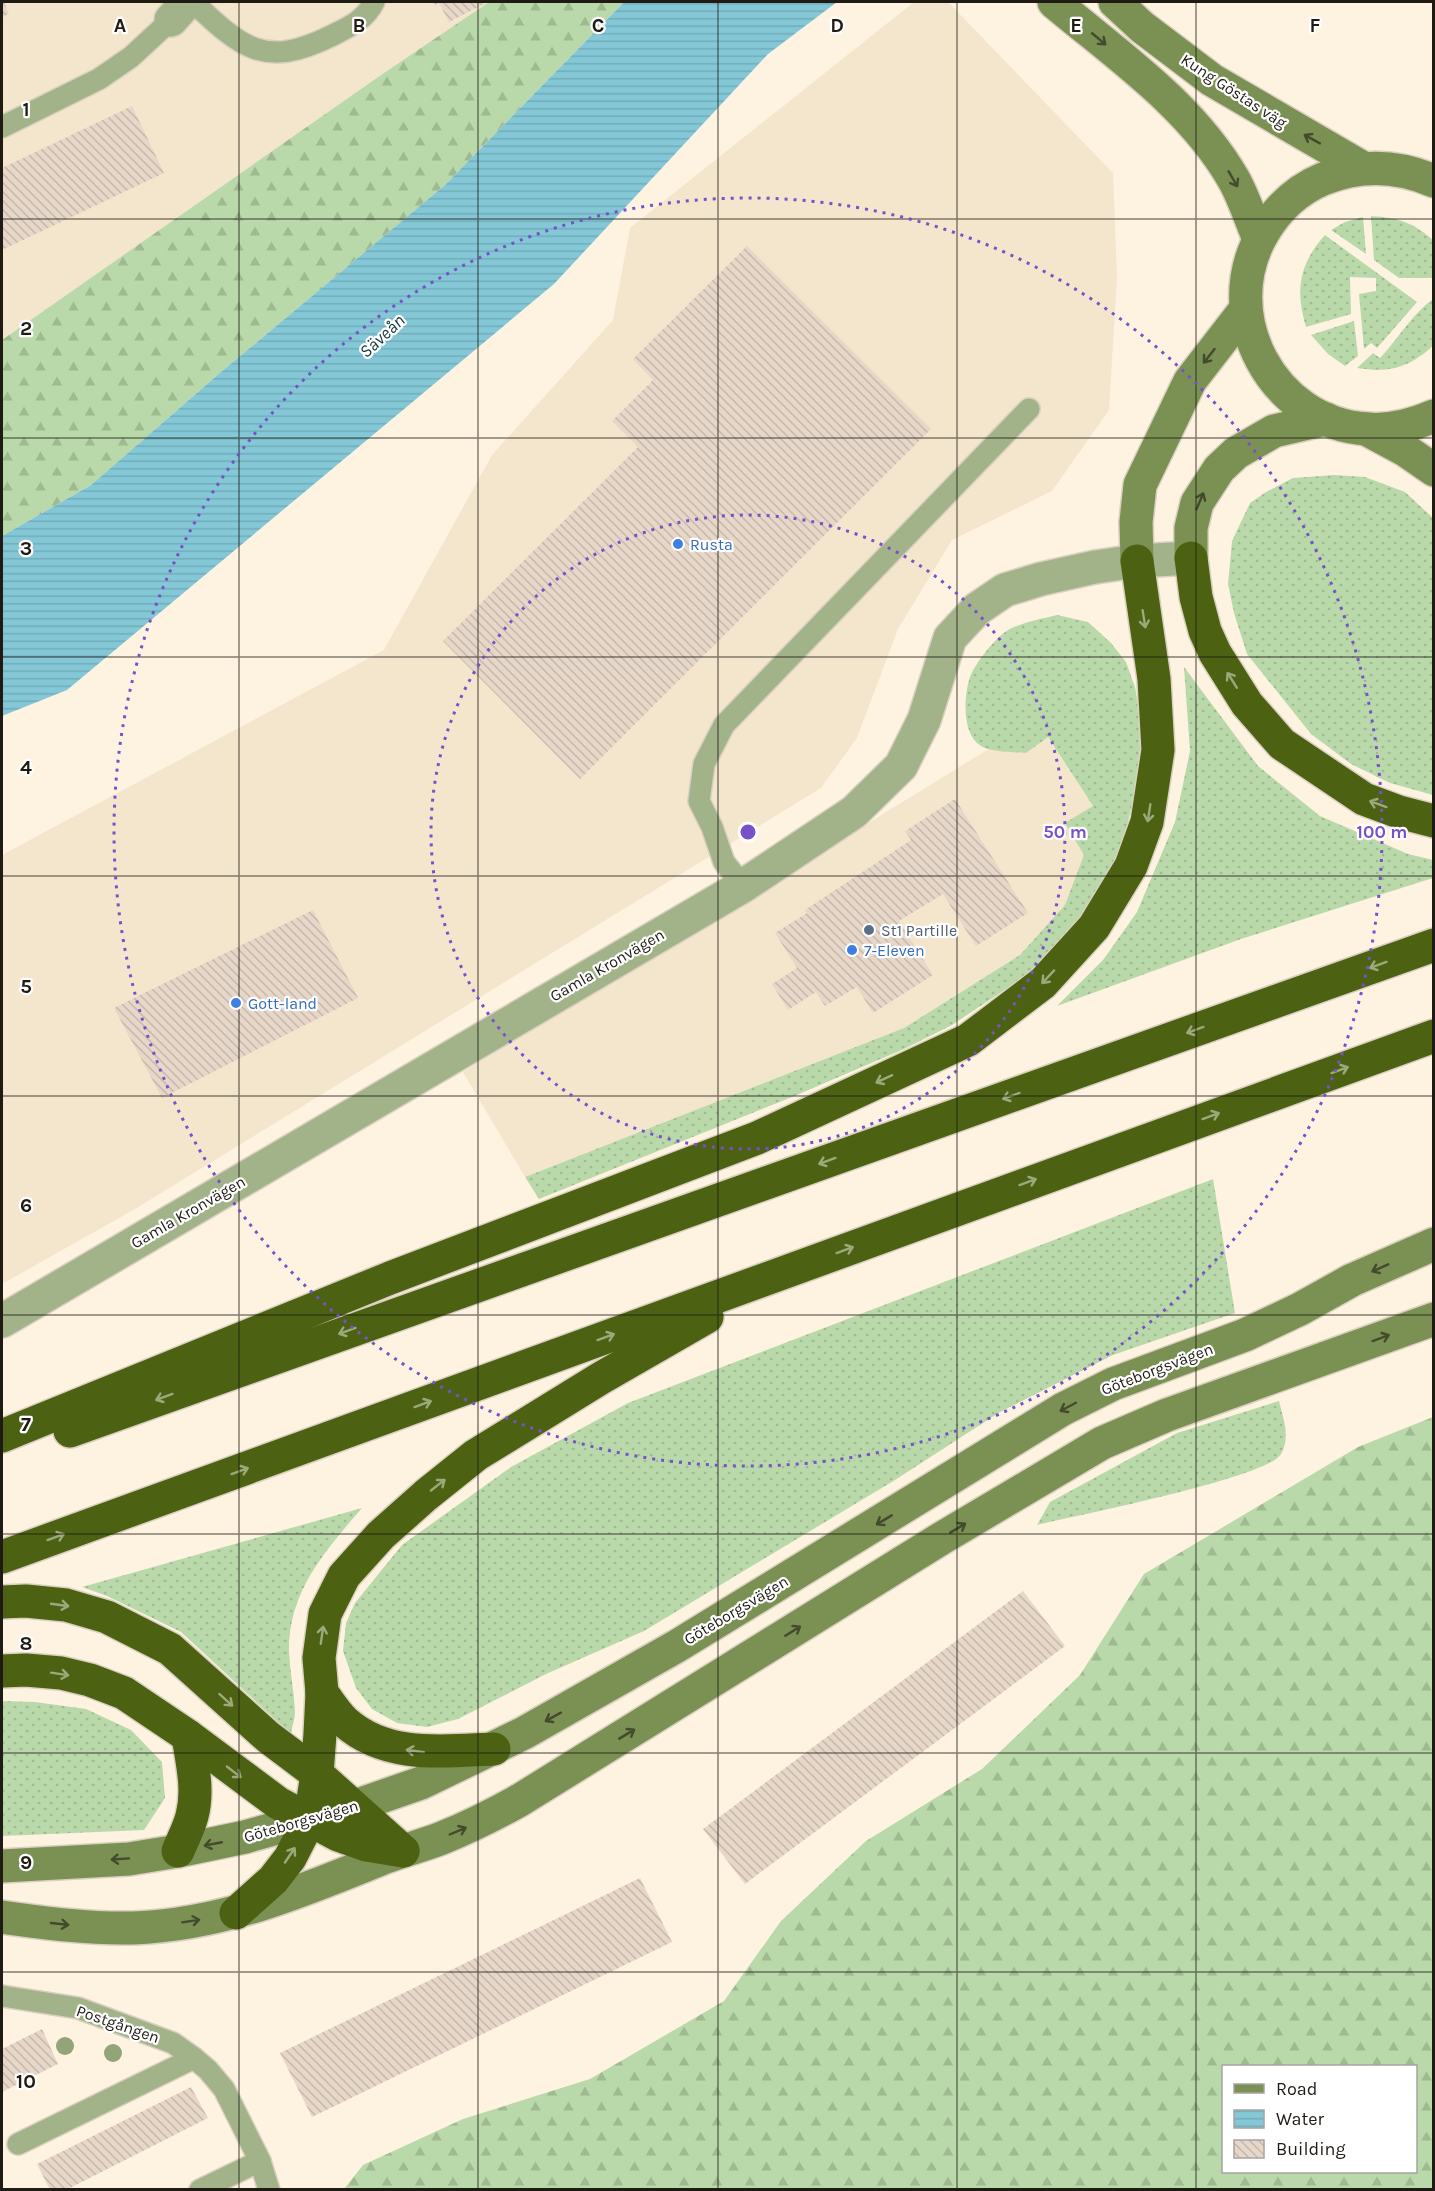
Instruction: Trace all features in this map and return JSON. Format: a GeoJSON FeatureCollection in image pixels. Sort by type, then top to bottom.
{"type":"FeatureCollection","features":[{"type":"Feature","properties":{"kind":"highway"},"geometry":{"type":"LineString","coordinates":[[1191,558],[1196,597],[1205,631],[1215,653],[1247,704],[1282,744],[1319,771],[1364,799],[1399,812],[1434,821]]}},
{"type":"Feature","properties":{"kind":"highway"},"geometry":{"type":"LineString","coordinates":[[2,1436],[390,1278],[757,1138],[968,1040],[1043,983],[1094,927],[1131,866],[1147,822],[1158,750],[1154,679],[1137,561]]}},
{"type":"Feature","properties":{"kind":"highway"},"geometry":{"type":"LineString","coordinates":[[2,1456],[1434,945]]}},
{"type":"Feature","properties":{"kind":"highway"},"geometry":{"type":"LineString","coordinates":[[2,1557],[790,1271],[1093,1158],[1434,1036]]}},
{"type":"Feature","properties":{"kind":"highway"},"geometry":{"type":"LineString","coordinates":[[236,1913],[278,1872],[301,1839],[310,1819],[317,1774],[322,1693],[319,1658],[325,1614],[344,1576],[381,1535],[476,1455],[591,1384],[790,1271]]}},
{"type":"Feature","properties":{"kind":"highway"},"geometry":{"type":"LineString","coordinates":[[2,1602],[26,1601],[66,1605],[107,1617],[170,1649],[268,1737],[355,1806],[403,1851]]}},
{"type":"Feature","properties":{"kind":"highway"},"geometry":{"type":"LineString","coordinates":[[2,1671],[26,1670],[61,1673],[90,1680],[124,1693],[188,1736],[278,1803],[338,1835],[366,1845],[403,1851]]}},
{"type":"Feature","properties":{"kind":"highway"},"geometry":{"type":"LineString","coordinates":[[322,1693],[344,1721],[366,1737],[397,1748],[423,1752],[494,1749]]}},
{"type":"Feature","properties":{"kind":"highway"},"geometry":{"type":"LineString","coordinates":[[178,1851],[192,1817],[194,1800],[195,1779],[188,1736]]}},
{"type":"Feature","properties":{"kind":"main road"},"geometry":{"type":"LineString","coordinates":[[1054,2],[1169,99],[1206,140],[1234,180],[1259,239]]}},
{"type":"Feature","properties":{"kind":"main road","name":"Kung Göstas väg"},"geometry":{"type":"LineString","coordinates":[[1115,2],[1142,27],[1212,80],[1290,128],[1363,168]]}},
{"type":"Feature","properties":{"kind":"main road"},"geometry":{"type":"LineString","coordinates":[[1426,174],[1394,169],[1363,168],[1331,176],[1302,190],[1278,212],[1259,239],[1250,262],[1245,285],[1245,310],[1253,344],[1270,376],[1295,402],[1326,419],[1366,429],[1402,426],[1434,416]]}},
{"type":"Feature","properties":{"kind":"main road"},"geometry":{"type":"LineString","coordinates":[[1137,561],[1136,522],[1140,485],[1190,381],[1245,310]]}},
{"type":"Feature","properties":{"kind":"main road"},"geometry":{"type":"LineString","coordinates":[[1191,558],[1191,528],[1197,503],[1220,469],[1236,453],[1274,431],[1326,419]]}},
{"type":"Feature","properties":{"kind":"main road"},"geometry":{"type":"LineString","coordinates":[[1366,429],[1405,450],[1434,470]]}},
{"type":"Feature","properties":{"kind":"main road","name":"Göteborgsvägen"},"geometry":{"type":"LineString","coordinates":[[2,1866],[129,1859],[178,1851],[245,1837],[310,1819],[422,1783],[494,1749],[676,1646],[1063,1409],[1113,1384],[1245,1335],[1352,1281],[1434,1244]]}},
{"type":"Feature","properties":{"kind":"main road"},"geometry":{"type":"LineString","coordinates":[[2,1917],[65,1925],[133,1928],[191,1922],[236,1913],[306,1890],[403,1851],[440,1839],[520,1800],[942,1538],[1102,1443],[1167,1415],[1434,1320]]}},
{"type":"Feature","properties":{"kind":"street","name":"Gamla Kronvägen"},"geometry":{"type":"LineString","coordinates":[[2,1321],[743,886],[854,812],[901,766],[924,720],[950,638],[977,609],[1005,590],[1095,567],[1137,561],[1191,558]]}},
{"type":"Feature","properties":{"kind":"lane"},"geometry":{"type":"LineString","coordinates":[[2,127],[99,79],[130,57],[183,8],[246,46],[265,51],[285,51],[310,46],[353,25],[367,14],[374,2]]}},
{"type":"Feature","properties":{"kind":"lane"},"geometry":{"type":"LineString","coordinates":[[743,886],[724,862],[712,827],[699,801],[704,764],[724,725],[1029,409]]}},
{"type":"Feature","properties":{"kind":"lane","name":"Postgången"},"geometry":{"type":"LineString","coordinates":[[2,1996],[78,2008],[173,2043],[194,2058],[224,2089],[260,2161],[269,2190]]}},
{"type":"Feature","properties":{"kind":"lane"},"geometry":{"type":"LineString","coordinates":[[18,2144],[194,2058]]}},
{"type":"Feature","properties":{"kind":"lane"},"geometry":{"type":"LineString","coordinates":[[200,2190],[260,2161]]}},
{"type":"Feature","properties":{"kind":"shaded area"},"geometry":{"type":"Polygon","coordinates":[[[2,2],[489,2],[2,340],[2,2]]]}},
{"type":"Feature","properties":{"kind":"shaded area"},"geometry":{"type":"Polygon","coordinates":[[[914,2],[948,2],[1113,173],[1117,277],[1109,410],[1052,491],[952,540],[898,629],[857,738],[821,788],[135,1209],[2,1284],[2,855],[384,650],[492,455],[613,320],[630,228],[914,2]]]}},
{"type":"Feature","properties":{"kind":"shaded area","name":"St1 Partille"},"geometry":{"type":"Polygon","coordinates":[[[1036,720],[1106,826],[1065,905],[1020,955],[904,1028],[525,1177],[463,1072],[1036,720]]]}},
{"type":"Feature","properties":{"kind":"green space"},"geometry":{"type":"Polygon","coordinates":[[[489,2],[624,2],[445,185],[221,372],[91,485],[2,536],[2,340],[489,2]]]}},
{"type":"Feature","properties":{"kind":"green space"},"geometry":{"type":"Polygon","coordinates":[[[1371,216],[1405,222],[1433,240],[1433,278],[1399,278],[1374,260],[1371,216]]]}},
{"type":"Feature","properties":{"kind":"green space"},"geometry":{"type":"Polygon","coordinates":[[[1363,217],[1366,254],[1331,230],[1345,222],[1363,217]]]}},
{"type":"Feature","properties":{"kind":"green space"},"geometry":{"type":"Polygon","coordinates":[[[1325,235],[1417,302],[1377,348],[1371,343],[1364,349],[1359,294],[1376,291],[1376,278],[1350,277],[1351,314],[1306,327],[1300,289],[1302,278],[1310,256],[1325,235]]]}},
{"type":"Feature","properties":{"kind":"green space"},"geometry":{"type":"Polygon","coordinates":[[[1433,299],[1433,346],[1407,364],[1398,367],[1379,370],[1357,368],[1373,353],[1380,358],[1412,319],[1433,299]]]}},
{"type":"Feature","properties":{"kind":"green space"},"geometry":{"type":"Polygon","coordinates":[[[1354,321],[1358,356],[1345,366],[1328,354],[1311,335],[1354,321]]]}},
{"type":"Feature","properties":{"kind":"green space"},"geometry":{"type":"Polygon","coordinates":[[[1334,475],[1365,477],[1405,492],[1433,518],[1433,795],[1390,783],[1351,764],[1311,734],[1247,654],[1234,613],[1228,584],[1232,541],[1250,503],[1293,478],[1334,475]]]}},
{"type":"Feature","properties":{"kind":"green space"},"geometry":{"type":"Polygon","coordinates":[[[1057,615],[1088,622],[1111,643],[1126,662],[1135,687],[1139,712],[1140,749],[1134,796],[1119,859],[1099,893],[1051,954],[1024,977],[952,1025],[904,1049],[792,1097],[539,1199],[525,1177],[904,1028],[1020,955],[1065,905],[1084,855],[1065,823],[1093,806],[1048,737],[1026,753],[990,749],[981,746],[970,733],[966,714],[966,694],[970,677],[992,644],[1014,627],[1057,615]]]}},
{"type":"Feature","properties":{"kind":"green space"},"geometry":{"type":"Polygon","coordinates":[[[1184,667],[1258,766],[1320,816],[1408,854],[1433,860],[1433,878],[1241,939],[1057,1006],[1103,960],[1137,912],[1175,822],[1190,751],[1184,667]]]}},
{"type":"Feature","properties":{"kind":"green space"},"geometry":{"type":"Polygon","coordinates":[[[1213,1179],[1235,1313],[1113,1355],[1000,1412],[895,1480],[644,1631],[546,1674],[458,1719],[427,1727],[397,1723],[372,1709],[356,1688],[343,1651],[346,1623],[355,1603],[402,1545],[511,1467],[628,1403],[1213,1179]]]}},
{"type":"Feature","properties":{"kind":"green space"},"geometry":{"type":"Polygon","coordinates":[[[1279,1401],[1286,1434],[1284,1448],[1281,1454],[1268,1464],[1208,1485],[1037,1525],[1050,1502],[1177,1433],[1279,1401]]]}},
{"type":"Feature","properties":{"kind":"green space"},"geometry":{"type":"Polygon","coordinates":[[[1433,1417],[1433,2189],[344,2189],[363,2165],[463,2119],[590,2079],[724,2001],[781,1921],[866,1841],[982,1769],[1080,1675],[1144,1574],[1358,1447],[1433,1417]]]}},
{"type":"Feature","properties":{"kind":"green space"},"geometry":{"type":"Polygon","coordinates":[[[362,1508],[322,1557],[302,1591],[295,1610],[290,1630],[289,1652],[295,1711],[291,1734],[181,1632],[107,1596],[82,1587],[362,1508]]]}},
{"type":"Feature","properties":{"kind":"green space"},"geometry":{"type":"Polygon","coordinates":[[[2,1701],[35,1702],[86,1709],[131,1730],[162,1762],[165,1798],[144,1830],[2,1836],[2,1701]]]}},
{"type":"Feature","properties":{"kind":"water","name":"Säveån"},"geometry":{"type":"Polygon","coordinates":[[[624,2],[837,2],[768,54],[554,284],[67,690],[2,716],[2,536],[91,485],[221,372],[445,185],[624,2]]]}},
{"type":"Feature","properties":{"kind":"building"},"geometry":{"type":"Polygon","coordinates":[[[2,2],[9,14],[2,17],[2,2]]]}},
{"type":"Feature","properties":{"kind":"building"},"geometry":{"type":"Polygon","coordinates":[[[433,2],[488,2],[449,22],[439,3],[435,5],[433,2]]]}},
{"type":"Feature","properties":{"kind":"building"},"geometry":{"type":"Polygon","coordinates":[[[132,106],[164,173],[2,250],[2,168],[132,106]]]}},
{"type":"Feature","properties":{"kind":"building","name":"Rusta"},"geometry":{"type":"Polygon","coordinates":[[[747,246],[931,429],[580,779],[443,641],[638,447],[612,421],[653,380],[633,359],[747,246]]]}},
{"type":"Feature","properties":{"kind":"building"},"geometry":{"type":"Polygon","coordinates":[[[955,799],[1028,913],[976,946],[943,894],[899,921],[933,975],[873,1013],[857,987],[825,1006],[816,992],[788,1010],[772,984],[797,968],[775,933],[807,913],[805,910],[911,840],[905,831],[955,799]]]}},
{"type":"Feature","properties":{"kind":"building","name":"Gott-land"},"geometry":{"type":"Polygon","coordinates":[[[313,910],[358,998],[162,1098],[114,1008],[313,910]]]}},
{"type":"Feature","properties":{"kind":"building"},"geometry":{"type":"Polygon","coordinates":[[[1023,1591],[1065,1646],[745,1884],[703,1829],[1023,1591]]]}},
{"type":"Feature","properties":{"kind":"building"},"geometry":{"type":"Polygon","coordinates":[[[640,1878],[672,1942],[312,2117],[280,2053],[640,1878]]]}},
{"type":"Feature","properties":{"kind":"building"},"geometry":{"type":"Polygon","coordinates":[[[42,2029],[58,2064],[2,2092],[2,2049],[42,2029]]]}},
{"type":"Feature","properties":{"kind":"building"},"geometry":{"type":"Polygon","coordinates":[[[191,2087],[208,2118],[66,2190],[50,2190],[37,2164],[191,2087]]]}},
{"type":"Feature","properties":{"kind":"place","name":"Rusta"},"geometry":{"type":"Point","coordinates":[678,544]}},
{"type":"Feature","properties":{"kind":"place","name":"St1 Partille"},"geometry":{"type":"Point","coordinates":[869,930]}},
{"type":"Feature","properties":{"kind":"place","name":"7-Eleven"},"geometry":{"type":"Point","coordinates":[852,950]}},
{"type":"Feature","properties":{"kind":"place","name":"Gott-land"},"geometry":{"type":"Point","coordinates":[236,1003]}}]}
